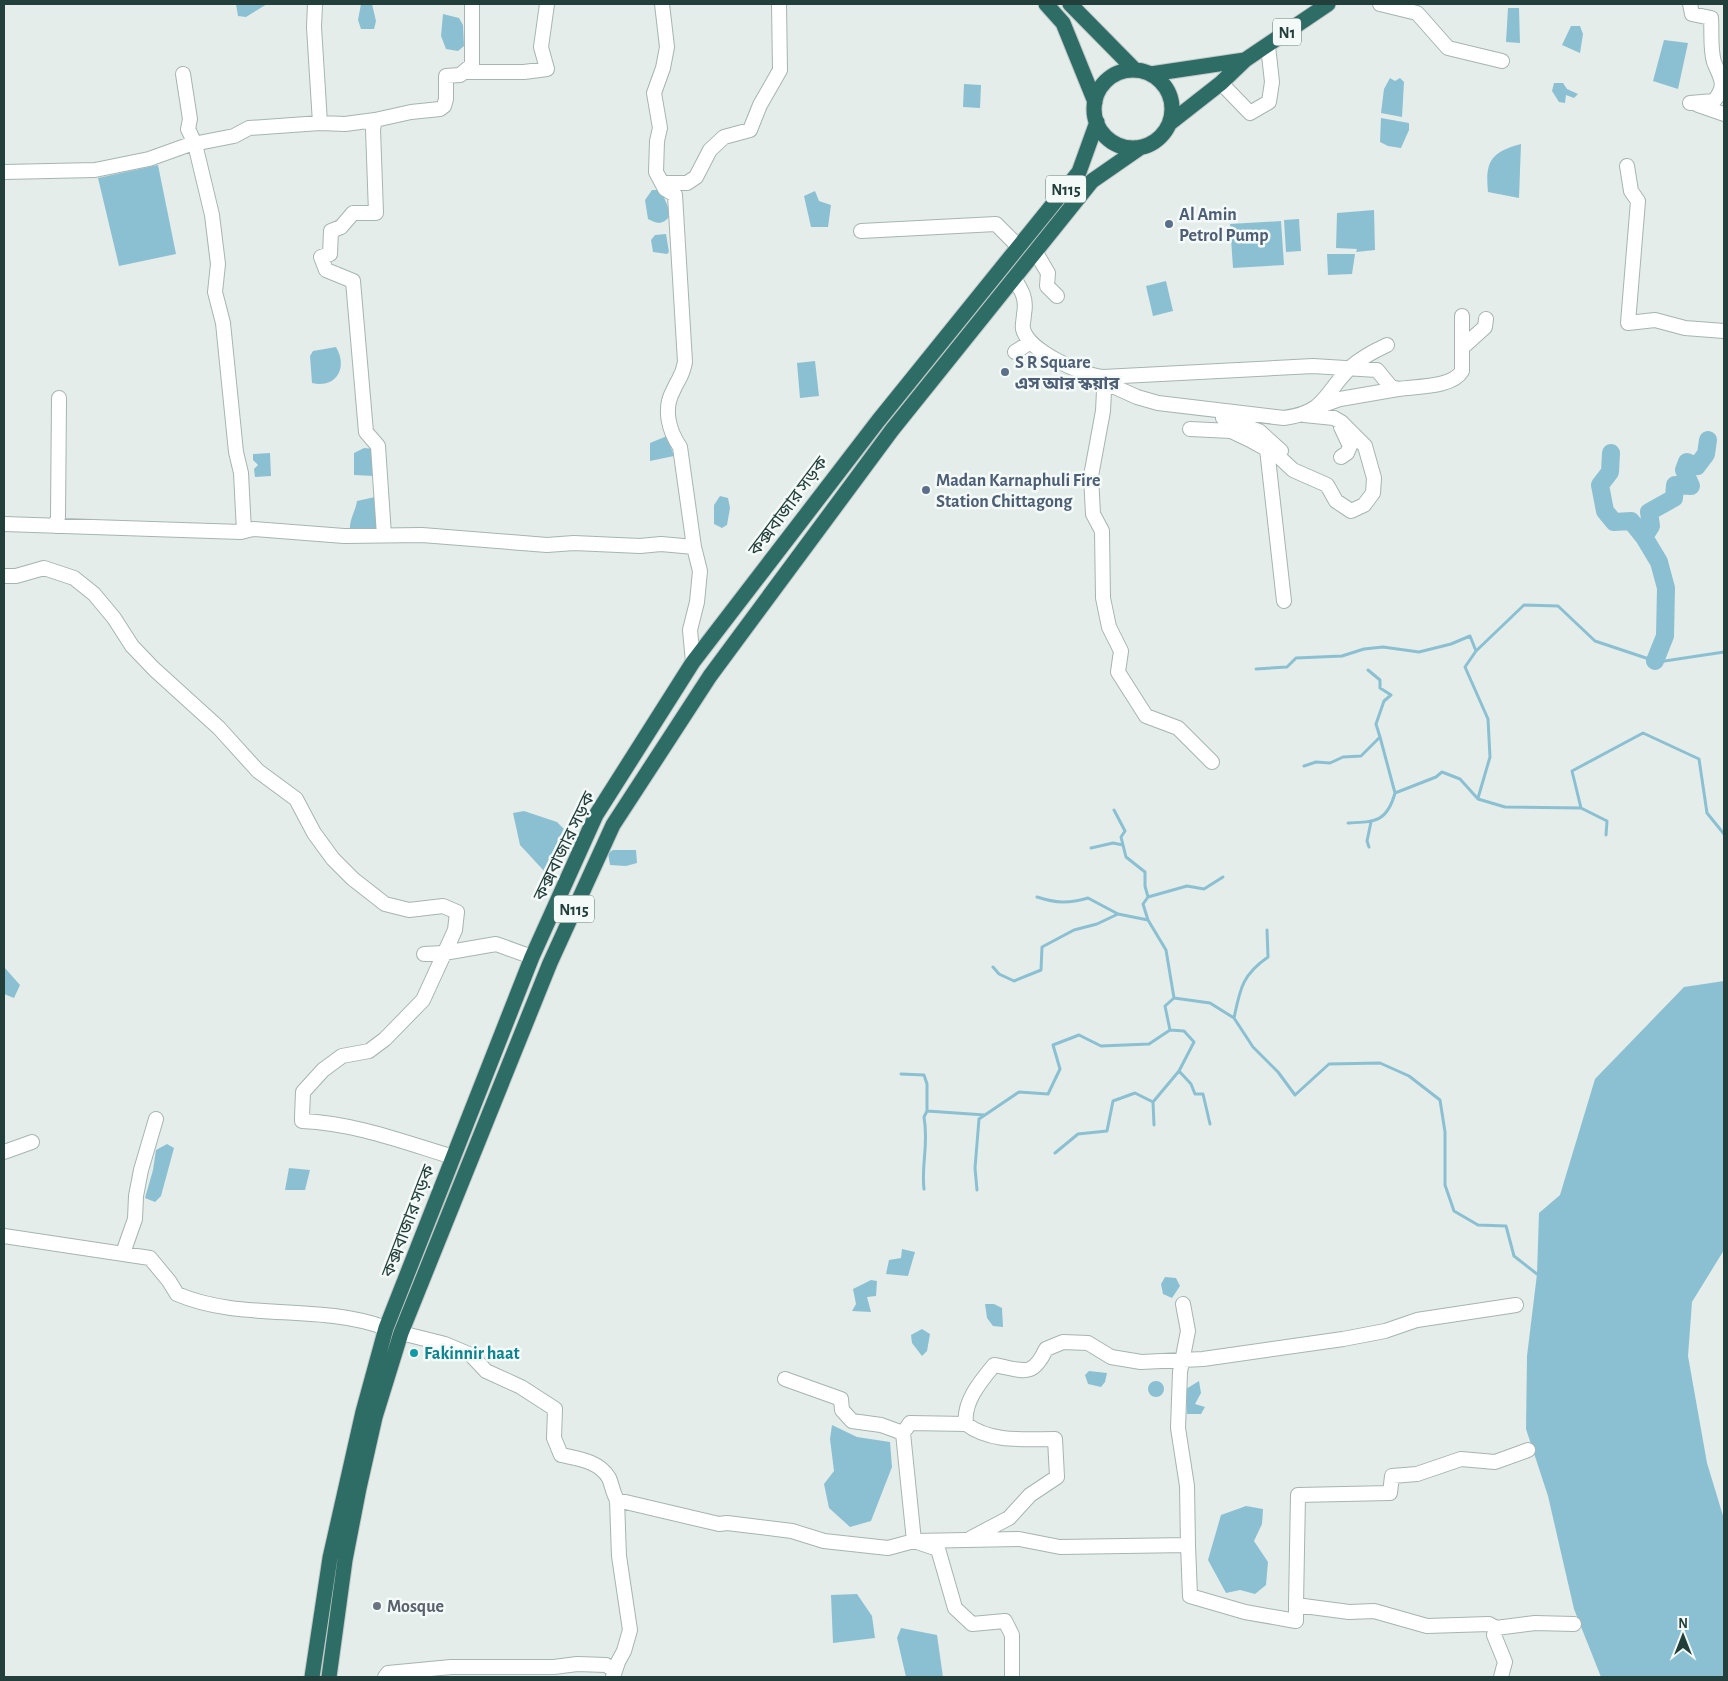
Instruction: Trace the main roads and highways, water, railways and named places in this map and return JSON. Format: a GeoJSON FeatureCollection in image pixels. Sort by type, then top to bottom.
{"type":"FeatureCollection","features":[{"type":"Feature","properties":{"kind":"highway"},"geometry":{"type":"LineString","coordinates":[[1046,4],[1063,24],[1095,102],[1097,122],[1107,138],[1123,146],[1141,147],[1155,141],[1170,123],[1172,113],[1170,94],[1159,79],[1151,74],[1135,70],[1116,74],[1102,85],[1095,102]]}},
{"type":"Feature","properties":{"kind":"highway"},"geometry":{"type":"LineString","coordinates":[[1070,4],[1135,70]]}},
{"type":"Feature","properties":{"kind":"highway","name":"N1"},"geometry":{"type":"LineString","coordinates":[[1170,123],[1221,83],[1245,60],[1328,4]]}},
{"type":"Feature","properties":{"kind":"highway","name":"N1"},"geometry":{"type":"LineString","coordinates":[[1151,74],[1245,60]]}},
{"type":"Feature","properties":{"kind":"highway","name":"কক্সবাজার সড়ক"},"geometry":{"type":"LineString","coordinates":[[312,1677],[336,1531],[363,1412],[386,1328],[532,957],[596,815],[693,662],[878,420],[1080,172],[1097,122]]}},
{"type":"Feature","properties":{"kind":"highway","name":"কক্সবাজার সড়ক"},"geometry":{"type":"LineString","coordinates":[[329,1677],[345,1560],[359,1488],[375,1417],[401,1333],[550,963],[613,825],[710,676],[892,430],[1092,181],[1141,147]]}},
{"type":"Feature","properties":{"kind":"water"},"geometry":{"type":"Polygon","coordinates":[[[236,4],[267,4],[246,17],[238,16],[236,4]]]}},
{"type":"Feature","properties":{"kind":"water"},"geometry":{"type":"Polygon","coordinates":[[[361,4],[372,4],[376,21],[374,29],[361,29],[358,20],[361,4]]]}},
{"type":"Feature","properties":{"kind":"water"},"geometry":{"type":"Polygon","coordinates":[[[1508,8],[1519,8],[1520,43],[1506,42],[1508,8]]]}},
{"type":"Feature","properties":{"kind":"water"},"geometry":{"type":"Polygon","coordinates":[[[443,14],[459,18],[463,25],[464,46],[458,51],[446,49],[441,36],[443,14]]]}},
{"type":"Feature","properties":{"kind":"water"},"geometry":{"type":"Polygon","coordinates":[[[1571,26],[1580,26],[1583,34],[1580,53],[1562,45],[1571,26]]]}},
{"type":"Feature","properties":{"kind":"water"},"geometry":{"type":"Polygon","coordinates":[[[1664,40],[1688,43],[1678,89],[1653,81],[1664,40]]]}},
{"type":"Feature","properties":{"kind":"water"},"geometry":{"type":"Polygon","coordinates":[[[1390,78],[1395,81],[1400,78],[1404,82],[1402,117],[1381,113],[1384,89],[1390,78]]]}},
{"type":"Feature","properties":{"kind":"water"},"geometry":{"type":"Polygon","coordinates":[[[1554,83],[1563,83],[1567,89],[1578,94],[1574,98],[1566,95],[1565,103],[1559,102],[1552,91],[1554,83]]]}},
{"type":"Feature","properties":{"kind":"water"},"geometry":{"type":"Polygon","coordinates":[[[964,84],[981,85],[980,108],[963,107],[964,84]]]}},
{"type":"Feature","properties":{"kind":"water"},"geometry":{"type":"Polygon","coordinates":[[[1381,118],[1409,123],[1409,130],[1401,148],[1388,146],[1380,142],[1381,118]]]}},
{"type":"Feature","properties":{"kind":"water"},"geometry":{"type":"Polygon","coordinates":[[[1521,144],[1519,198],[1488,192],[1487,181],[1489,165],[1492,159],[1503,151],[1521,144]]]}},
{"type":"Feature","properties":{"kind":"water"},"geometry":{"type":"Polygon","coordinates":[[[158,165],[176,254],[119,266],[98,178],[158,165]]]}},
{"type":"Feature","properties":{"kind":"water"},"geometry":{"type":"Polygon","coordinates":[[[652,190],[661,190],[668,207],[669,217],[662,222],[657,223],[648,219],[645,200],[652,190]]]}},
{"type":"Feature","properties":{"kind":"water"},"geometry":{"type":"Polygon","coordinates":[[[815,191],[819,201],[831,205],[828,227],[811,227],[804,196],[815,191]]]}},
{"type":"Feature","properties":{"kind":"water"},"geometry":{"type":"Polygon","coordinates":[[[1374,210],[1375,250],[1356,252],[1357,249],[1336,248],[1337,213],[1374,210]]]}},
{"type":"Feature","properties":{"kind":"water"},"geometry":{"type":"Polygon","coordinates":[[[1299,219],[1301,251],[1286,252],[1284,220],[1299,219]]]}},
{"type":"Feature","properties":{"kind":"water"},"geometry":{"type":"Polygon","coordinates":[[[1281,221],[1284,265],[1233,268],[1230,224],[1281,221]]]}},
{"type":"Feature","properties":{"kind":"water"},"geometry":{"type":"Polygon","coordinates":[[[666,234],[669,252],[667,254],[653,252],[651,240],[655,235],[666,234]]]}},
{"type":"Feature","properties":{"kind":"water"},"geometry":{"type":"Polygon","coordinates":[[[1327,254],[1355,254],[1352,274],[1328,275],[1327,254]]]}},
{"type":"Feature","properties":{"kind":"water"},"geometry":{"type":"Polygon","coordinates":[[[1166,281],[1173,311],[1153,316],[1146,286],[1166,281]]]}},
{"type":"Feature","properties":{"kind":"water"},"geometry":{"type":"Polygon","coordinates":[[[336,347],[341,362],[338,375],[328,383],[312,383],[310,356],[313,351],[336,347]]]}},
{"type":"Feature","properties":{"kind":"water"},"geometry":{"type":"Polygon","coordinates":[[[815,361],[819,396],[800,398],[797,363],[815,361]]]}},
{"type":"Feature","properties":{"kind":"water"},"geometry":{"type":"Polygon","coordinates":[[[667,436],[674,456],[650,461],[650,443],[667,436]]]}},
{"type":"Feature","properties":{"kind":"water"},"geometry":{"type":"Polygon","coordinates":[[[364,448],[375,449],[374,476],[354,475],[354,453],[364,448]]]}},
{"type":"Feature","properties":{"kind":"water"},"geometry":{"type":"Polygon","coordinates":[[[270,453],[271,476],[255,477],[254,469],[258,465],[253,460],[253,454],[270,453]]]}},
{"type":"Feature","properties":{"kind":"water"},"geometry":{"type":"Polygon","coordinates":[[[720,496],[728,498],[730,508],[727,525],[722,528],[714,524],[714,505],[720,496]]]}},
{"type":"Feature","properties":{"kind":"water"},"geometry":{"type":"Polygon","coordinates":[[[375,497],[378,532],[350,532],[350,523],[357,501],[375,497]]]}},
{"type":"Feature","properties":{"kind":"water"},"geometry":{"type":"Polygon","coordinates":[[[524,811],[557,822],[572,837],[562,859],[551,871],[545,872],[520,845],[513,813],[524,811]]]}},
{"type":"Feature","properties":{"kind":"water"},"geometry":{"type":"Polygon","coordinates":[[[613,850],[636,850],[637,863],[626,866],[610,865],[608,853],[613,850]]]}},
{"type":"Feature","properties":{"kind":"water"},"geometry":{"type":"Polygon","coordinates":[[[4,967],[20,985],[14,998],[4,994],[4,967]]]}},
{"type":"Feature","properties":{"kind":"water"},"geometry":{"type":"Polygon","coordinates":[[[1724,981],[1724,1250],[1692,1302],[1688,1356],[1707,1463],[1724,1519],[1724,1677],[1601,1677],[1574,1609],[1548,1496],[1526,1429],[1527,1356],[1537,1274],[1539,1213],[1560,1195],[1595,1079],[1684,987],[1724,981]]]}},
{"type":"Feature","properties":{"kind":"water"},"geometry":{"type":"Polygon","coordinates":[[[167,1144],[174,1148],[161,1196],[155,1202],[145,1198],[153,1170],[156,1150],[167,1144]]]}},
{"type":"Feature","properties":{"kind":"water"},"geometry":{"type":"Polygon","coordinates":[[[289,1168],[310,1170],[305,1190],[285,1190],[289,1168]]]}},
{"type":"Feature","properties":{"kind":"water"},"geometry":{"type":"Polygon","coordinates":[[[902,1249],[915,1252],[908,1276],[886,1274],[889,1260],[901,1258],[902,1249]]]}},
{"type":"Feature","properties":{"kind":"water"},"geometry":{"type":"Polygon","coordinates":[[[1165,1277],[1176,1278],[1180,1286],[1172,1298],[1163,1294],[1161,1284],[1165,1277]]]}},
{"type":"Feature","properties":{"kind":"water"},"geometry":{"type":"Polygon","coordinates":[[[871,1280],[877,1281],[876,1296],[867,1297],[871,1312],[852,1311],[856,1304],[853,1289],[871,1280]]]}},
{"type":"Feature","properties":{"kind":"water"},"geometry":{"type":"Polygon","coordinates":[[[985,1304],[994,1304],[1002,1308],[1003,1327],[993,1326],[987,1318],[985,1304]]]}},
{"type":"Feature","properties":{"kind":"water"},"geometry":{"type":"Polygon","coordinates":[[[922,1329],[930,1334],[927,1351],[922,1356],[912,1343],[911,1335],[922,1329]]]}},
{"type":"Feature","properties":{"kind":"water"},"geometry":{"type":"Polygon","coordinates":[[[1089,1371],[1107,1373],[1105,1382],[1101,1387],[1088,1384],[1085,1375],[1089,1371]]]}},
{"type":"Feature","properties":{"kind":"water"},"geometry":{"type":"Polygon","coordinates":[[[1153,1381],[1159,1381],[1164,1386],[1162,1395],[1153,1397],[1148,1392],[1148,1386],[1153,1381]]]}},
{"type":"Feature","properties":{"kind":"water"},"geometry":{"type":"Polygon","coordinates":[[[1199,1381],[1201,1393],[1195,1404],[1205,1407],[1201,1414],[1187,1414],[1186,1389],[1199,1381]]]}},
{"type":"Feature","properties":{"kind":"water"},"geometry":{"type":"Polygon","coordinates":[[[832,1425],[857,1437],[890,1442],[892,1467],[871,1521],[850,1527],[829,1508],[824,1484],[834,1471],[830,1439],[832,1425]]]}},
{"type":"Feature","properties":{"kind":"water"},"geometry":{"type":"Polygon","coordinates":[[[1246,1506],[1263,1509],[1262,1524],[1254,1541],[1268,1562],[1266,1585],[1255,1594],[1240,1590],[1226,1593],[1208,1560],[1221,1515],[1246,1506]]]}},
{"type":"Feature","properties":{"kind":"water"},"geometry":{"type":"Polygon","coordinates":[[[857,1594],[872,1616],[875,1638],[833,1643],[831,1595],[857,1594]]]}},
{"type":"Feature","properties":{"kind":"water"},"geometry":{"type":"Polygon","coordinates":[[[901,1628],[937,1635],[943,1677],[906,1677],[897,1638],[901,1628]]]}},
{"type":"Feature","properties":{"kind":"waterway"},"geometry":{"type":"LineString","coordinates":[[1655,661],[1665,636],[1666,588],[1659,562],[1644,537],[1651,526],[1649,512],[1674,498],[1675,485],[1691,486],[1684,470],[1687,462],[1697,466],[1706,454],[1708,440]]}},
{"type":"Feature","properties":{"kind":"waterway"},"geometry":{"type":"LineString","coordinates":[[1611,453],[1610,472],[1600,485],[1605,511],[1614,522],[1631,521],[1644,537]]}},
{"type":"Feature","properties":{"kind":"waterway"},"geometry":{"type":"LineString","coordinates":[[1478,798],[1490,757],[1488,719],[1465,667],[1476,651],[1524,605],[1558,606],[1595,641],[1658,662],[1724,652]]}},
{"type":"Feature","properties":{"kind":"waterway"},"geometry":{"type":"LineString","coordinates":[[1256,669],[1287,667],[1296,658],[1342,656],[1364,649],[1383,647],[1419,652],[1451,644],[1470,636],[1476,651]]}},
{"type":"Feature","properties":{"kind":"waterway"},"geometry":{"type":"LineString","coordinates":[[1368,670],[1380,680],[1380,688],[1391,695],[1384,701],[1376,724],[1380,737]]}},
{"type":"Feature","properties":{"kind":"waterway"},"geometry":{"type":"LineString","coordinates":[[1304,766],[1316,762],[1330,763],[1343,757],[1361,756],[1380,737],[1395,793],[1436,777],[1442,772],[1460,779],[1478,799],[1505,807],[1581,808],[1572,771],[1643,733],[1699,759],[1707,813],[1724,834]]}},
{"type":"Feature","properties":{"kind":"waterway"},"geometry":{"type":"LineString","coordinates":[[1348,823],[1373,821],[1384,815],[1392,803],[1395,793]]}},
{"type":"Feature","properties":{"kind":"waterway"},"geometry":{"type":"LineString","coordinates":[[1581,808],[1607,821],[1606,835]]}},
{"type":"Feature","properties":{"kind":"waterway"},"geometry":{"type":"LineString","coordinates":[[1114,810],[1125,831],[1121,837],[1123,845]]}},
{"type":"Feature","properties":{"kind":"waterway"},"geometry":{"type":"LineString","coordinates":[[1369,847],[1367,841],[1371,822]]}},
{"type":"Feature","properties":{"kind":"waterway"},"geometry":{"type":"LineString","coordinates":[[1091,848],[1113,843],[1123,845],[1126,857],[1145,872],[1145,886],[1148,897]]}},
{"type":"Feature","properties":{"kind":"waterway"},"geometry":{"type":"LineString","coordinates":[[1223,877],[1204,889],[1187,886],[1148,897],[1143,904],[1148,920],[1166,950],[1174,998],[1210,1003],[1234,1018],[1253,1047],[1278,1072],[1295,1095],[1329,1064],[1380,1063],[1409,1076],[1440,1100],[1445,1132],[1445,1185],[1454,1211],[1478,1225],[1506,1226],[1514,1256],[1537,1274],[1539,1273]]}},
{"type":"Feature","properties":{"kind":"waterway"},"geometry":{"type":"LineString","coordinates":[[1037,897],[1062,902],[1088,898],[1118,914],[1148,920]]}},
{"type":"Feature","properties":{"kind":"waterway"},"geometry":{"type":"LineString","coordinates":[[993,967],[999,974],[1014,981],[1041,970],[1042,947],[1074,930],[1097,924],[1118,914]]}},
{"type":"Feature","properties":{"kind":"waterway"},"geometry":{"type":"LineString","coordinates":[[1234,1018],[1238,999],[1247,977],[1268,957],[1267,930]]}},
{"type":"Feature","properties":{"kind":"waterway"},"geometry":{"type":"LineString","coordinates":[[1154,1125],[1153,1102],[1179,1071],[1194,1042],[1184,1031],[1170,1030],[1165,1006],[1174,998]]}},
{"type":"Feature","properties":{"kind":"waterway"},"geometry":{"type":"LineString","coordinates":[[979,1119],[1019,1092],[1048,1094],[1060,1069],[1053,1045],[1079,1035],[1101,1046],[1149,1044],[1170,1030]]}},
{"type":"Feature","properties":{"kind":"waterway"},"geometry":{"type":"LineString","coordinates":[[1179,1071],[1191,1084],[1195,1094],[1203,1094],[1210,1124]]}},
{"type":"Feature","properties":{"kind":"waterway"},"geometry":{"type":"LineString","coordinates":[[901,1074],[924,1075],[927,1084],[927,1111],[985,1115]]}},
{"type":"Feature","properties":{"kind":"waterway"},"geometry":{"type":"LineString","coordinates":[[1055,1153],[1078,1134],[1107,1131],[1113,1101],[1135,1093],[1153,1102]]}},
{"type":"Feature","properties":{"kind":"waterway"},"geometry":{"type":"LineString","coordinates":[[924,1189],[923,1171],[926,1137],[924,1117],[927,1111]]}},
{"type":"Feature","properties":{"kind":"waterway"},"geometry":{"type":"LineString","coordinates":[[977,1190],[975,1168],[979,1119]]}},
{"type":"Feature","properties":{"kind":"place","name":"Al Amin Petrol Pump"},"geometry":{"type":"Point","coordinates":[1169,224]}},
{"type":"Feature","properties":{"kind":"place","name":"S R Square এস আর স্কয়ার"},"geometry":{"type":"Point","coordinates":[1005,372]}},
{"type":"Feature","properties":{"kind":"place","name":"Madan Karnaphuli Fire Station Chittagong"},"geometry":{"type":"Point","coordinates":[926,490]}},
{"type":"Feature","properties":{"kind":"place","name":"Fakinnir haat"},"geometry":{"type":"Point","coordinates":[414,1353]}},
{"type":"Feature","properties":{"kind":"place","name":"Mosque"},"geometry":{"type":"Point","coordinates":[377,1606]}}]}
